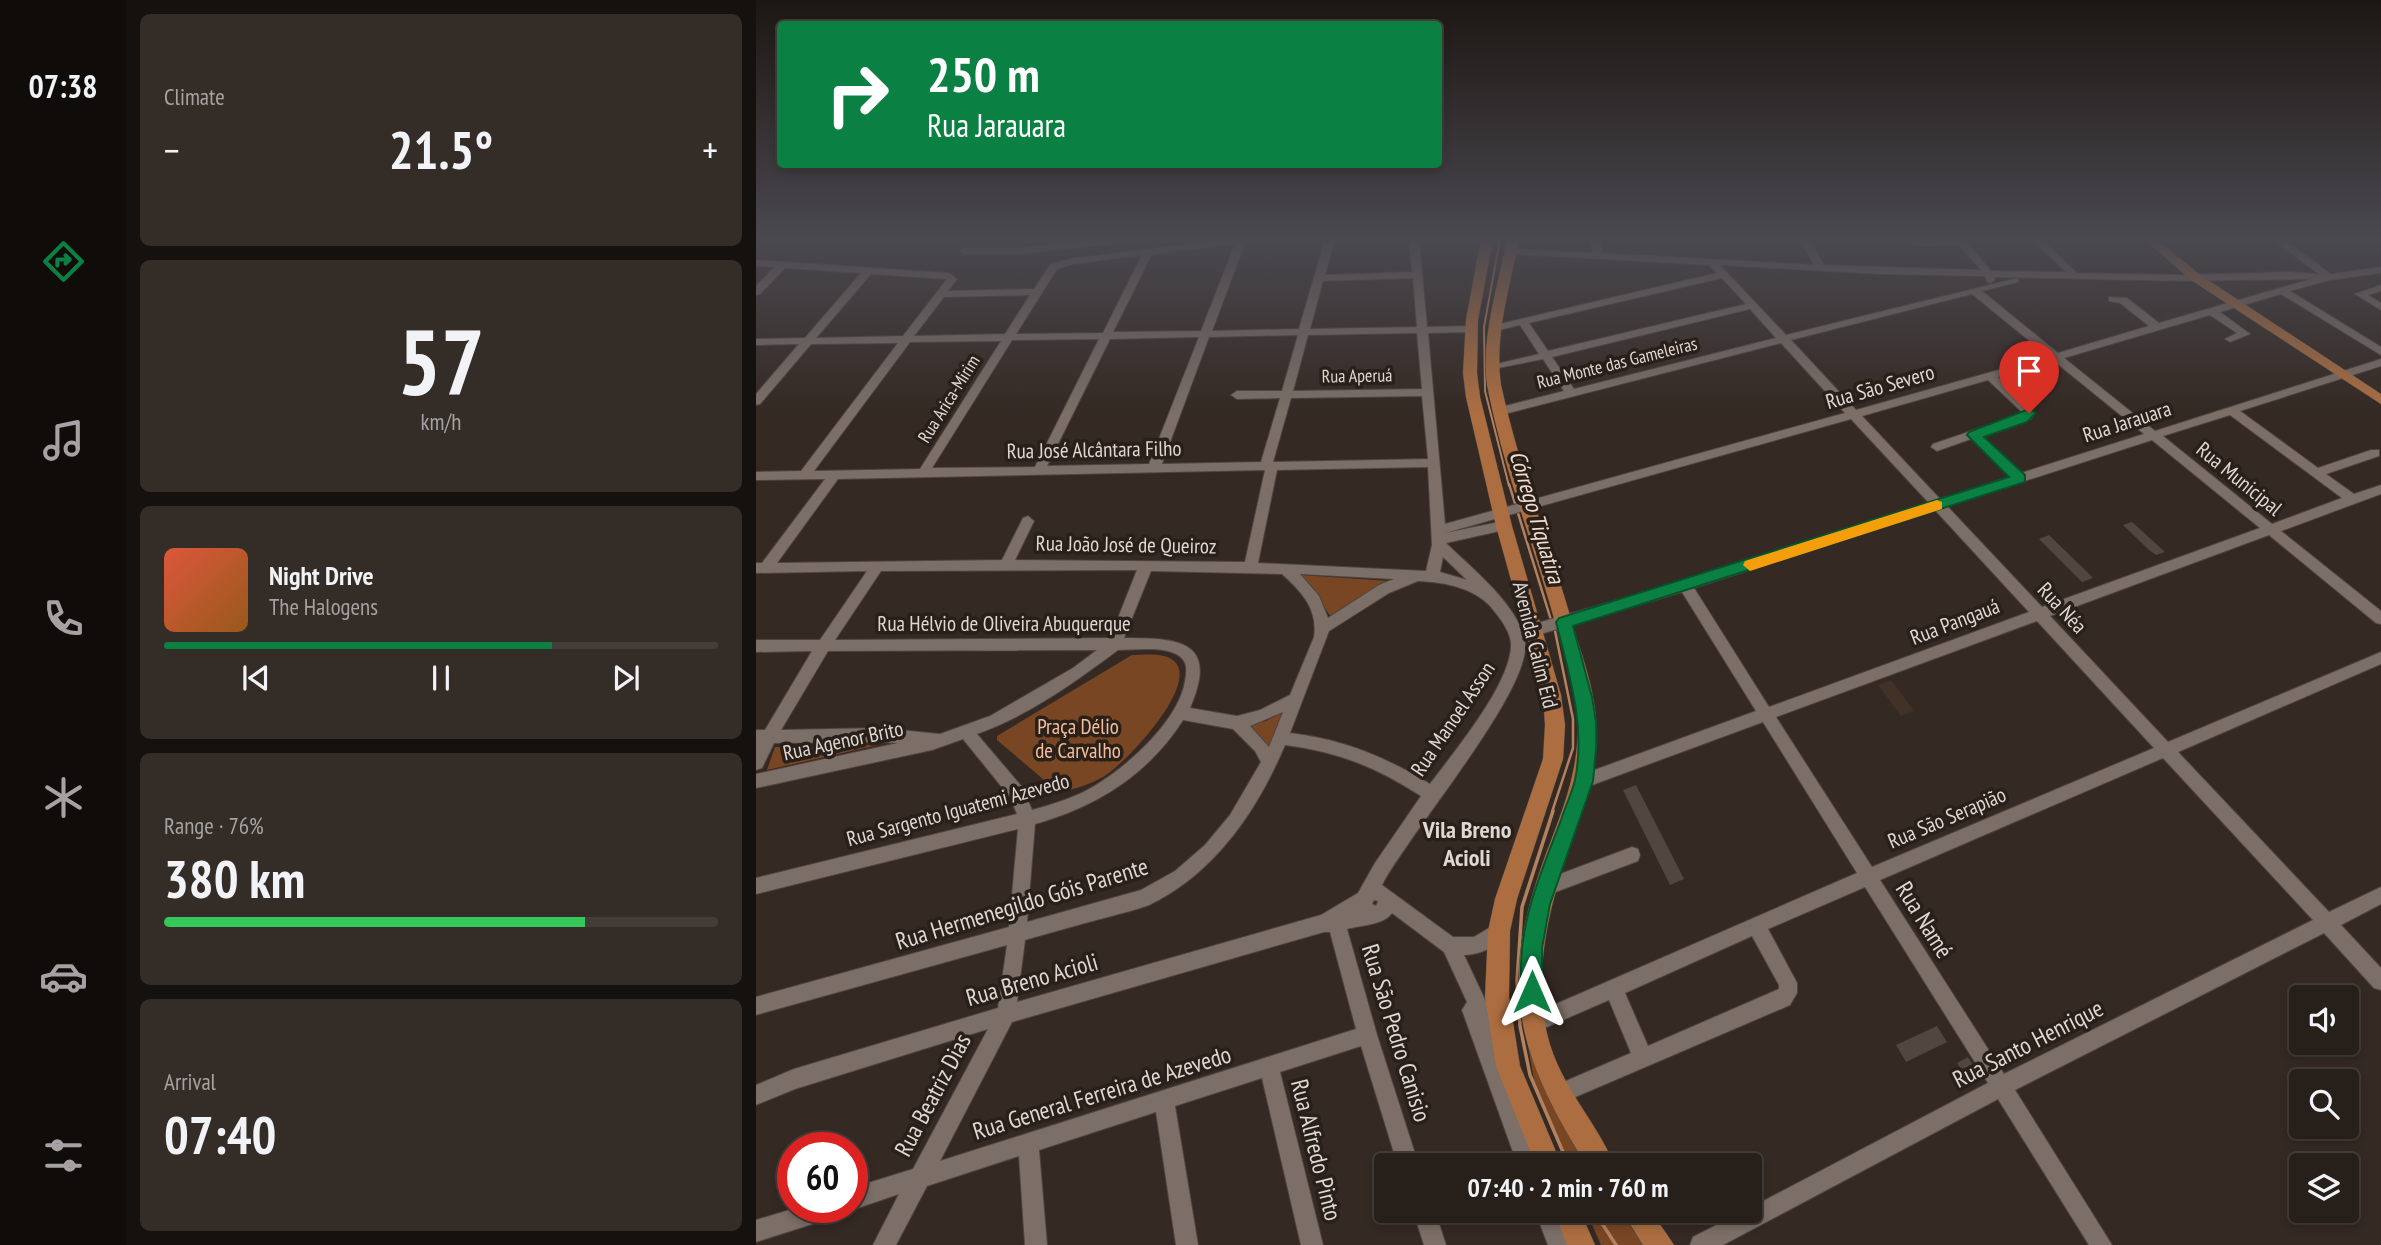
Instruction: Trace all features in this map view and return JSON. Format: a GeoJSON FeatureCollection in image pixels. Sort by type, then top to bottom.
{"type":"FeatureCollection","features":[{"type":"Feature","properties":{"kind":"main road","name":"Avenida Calim Eid"},"geometry":{"type":"LineString","coordinates":[[1477,297],[1471,329],[1470,373],[1473,397],[1513,514],[1564,622],[1587,722],[1584,781],[1545,888],[1531,948],[1533,1024],[1559,1094],[1594,1153]]}},
{"type":"Feature","properties":{"kind":"main road","name":"Avenida Calim Eid"},"geometry":{"type":"LineString","coordinates":[[1501,297],[1495,328],[1492,368],[1501,411],[1513,514],[1534,630],[1552,695],[1555,725],[1553,759],[1506,899],[1499,931],[1497,997],[1508,1066],[1544,1153]]}},
{"type":"Feature","properties":{"kind":"main road"},"geometry":{"type":"LineString","coordinates":[[2224,297],[2381,400]]}},
{"type":"Feature","properties":{"kind":"main road"},"geometry":{"type":"LineString","coordinates":[[1572,1223],[1581,1245]]}},
{"type":"Feature","properties":{"kind":"main road"},"geometry":{"type":"LineString","coordinates":[[1644,1223],[1660,1245]]}},
{"type":"Feature","properties":{"kind":"street"},"geometry":{"type":"LineString","coordinates":[[756,401],[845,297]]}},
{"type":"Feature","properties":{"kind":"street"},"geometry":{"type":"LineString","coordinates":[[804,475],[940,297]]}},
{"type":"Feature","properties":{"kind":"street","name":"Rua Arica-Mirim"},"geometry":{"type":"LineString","coordinates":[[923,473],[1034,297]]}},
{"type":"Feature","properties":{"kind":"street"},"geometry":{"type":"LineString","coordinates":[[1039,470],[1124,297]]}},
{"type":"Feature","properties":{"kind":"street"},"geometry":{"type":"LineString","coordinates":[[1154,468],[1216,297]]}},
{"type":"Feature","properties":{"kind":"street"},"geometry":{"type":"LineString","coordinates":[[1250,568],[1269,466],[1312,297]]}},
{"type":"Feature","properties":{"kind":"street"},"geometry":{"type":"LineString","coordinates":[[1420,297],[1439,538],[1433,576]]}},
{"type":"Feature","properties":{"kind":"street"},"geometry":{"type":"LineString","coordinates":[[1495,328],[1629,297]]}},
{"type":"Feature","properties":{"kind":"street","name":"Rua Néa"},"geometry":{"type":"LineString","coordinates":[[1744,297],[2381,981]]}},
{"type":"Feature","properties":{"kind":"street","name":"Rua Monte das Gameleiras"},"geometry":{"type":"LineString","coordinates":[[1501,411],[1948,297]]}},
{"type":"Feature","properties":{"kind":"street","name":"Rua Municipal"},"geometry":{"type":"LineString","coordinates":[[1989,297],[2381,619]]}},
{"type":"Feature","properties":{"kind":"street","name":"Rua São Severo"},"geometry":{"type":"LineString","coordinates":[[1439,538],[1513,514],[2265,297]]}},
{"type":"Feature","properties":{"kind":"street"},"geometry":{"type":"LineString","coordinates":[[2292,297],[2381,352]]}},
{"type":"Feature","properties":{"kind":"street"},"geometry":{"type":"LineString","coordinates":[[2365,297],[2381,307]]}},
{"type":"Feature","properties":{"kind":"street"},"geometry":{"type":"LineString","coordinates":[[2113,299],[2123,300],[2158,328]]}},
{"type":"Feature","properties":{"kind":"street"},"geometry":{"type":"LineString","coordinates":[[1492,368],[1752,306]]}},
{"type":"Feature","properties":{"kind":"street"},"geometry":{"type":"LineString","coordinates":[[2213,312],[2245,334],[2230,339]]}},
{"type":"Feature","properties":{"kind":"street"},"geometry":{"type":"LineString","coordinates":[[1523,322],[1570,392]]}},
{"type":"Feature","properties":{"kind":"street"},"geometry":{"type":"LineString","coordinates":[[756,342],[1471,329]]}},
{"type":"Feature","properties":{"kind":"street","name":"Rua Jarauara"},"geometry":{"type":"LineString","coordinates":[[1534,630],[1685,586],[2381,362]]}},
{"type":"Feature","properties":{"kind":"street"},"geometry":{"type":"LineString","coordinates":[[1937,447],[2023,419],[2029,413],[1990,376]]}},
{"type":"Feature","properties":{"kind":"street","name":"Rua Aperuá"},"geometry":{"type":"LineString","coordinates":[[1237,396],[1428,392]]}},
{"type":"Feature","properties":{"kind":"street"},"geometry":{"type":"LineString","coordinates":[[2231,410],[2353,500]]}},
{"type":"Feature","properties":{"kind":"street"},"geometry":{"type":"LineString","coordinates":[[1974,435],[2020,479]]}},
{"type":"Feature","properties":{"kind":"street"},"geometry":{"type":"LineString","coordinates":[[2317,473],[2375,453]]}},
{"type":"Feature","properties":{"kind":"street","name":"Rua José Alcântara Filho"},"geometry":{"type":"LineString","coordinates":[[756,476],[1433,463]]}},
{"type":"Feature","properties":{"kind":"street"},"geometry":{"type":"LineString","coordinates":[[761,568],[835,474]]}},
{"type":"Feature","properties":{"kind":"street","name":"Rua Pangauá"},"geometry":{"type":"LineString","coordinates":[[1584,781],[2381,489]]}},
{"type":"Feature","properties":{"kind":"street"},"geometry":{"type":"LineString","coordinates":[[1006,565],[1028,521]]}},
{"type":"Feature","properties":{"kind":"street","name":"Rua Manoel Asson"},"geometry":{"type":"LineString","coordinates":[[1375,902],[1386,861],[1430,793],[1490,712],[1516,667],[1519,646],[1512,625],[1439,538]]}},
{"type":"Feature","properties":{"kind":"street","name":"Rua João José de Queiroz"},"geometry":{"type":"LineString","coordinates":[[761,568],[1006,565],[1250,568],[1433,576],[1461,582],[1490,598]]}},
{"type":"Feature","properties":{"kind":"street"},"geometry":{"type":"LineString","coordinates":[[1027,818],[1016,792],[967,733],[995,721],[1056,687],[1115,644],[1146,565]]}},
{"type":"Feature","properties":{"kind":"street"},"geometry":{"type":"LineString","coordinates":[[756,763],[762,737],[878,566]]}},
{"type":"Feature","properties":{"kind":"street"},"geometry":{"type":"LineString","coordinates":[[1287,570],[1311,595],[1320,610],[1323,628],[1384,589],[1418,575]]}},
{"type":"Feature","properties":{"kind":"street","name":"Rua Namé"},"geometry":{"type":"LineString","coordinates":[[1685,586],[2101,1245]]}},
{"type":"Feature","properties":{"kind":"street","name":"Rua Hermenegildo Góis Parente"},"geometry":{"type":"LineString","coordinates":[[756,1006],[1144,898],[1178,879],[1206,856],[1234,825],[1280,738],[1323,628]]}},
{"type":"Feature","properties":{"kind":"street","name":"Rua Hélvio de Oliveira Abuquerque"},"geometry":{"type":"LineString","coordinates":[[756,646],[1164,645],[1185,652],[1192,660],[1194,670],[1181,713]]}},
{"type":"Feature","properties":{"kind":"street","name":"Rua São Serapião"},"geometry":{"type":"LineString","coordinates":[[1533,1024],[1756,925],[2381,658]]}},
{"type":"Feature","properties":{"kind":"street"},"geometry":{"type":"LineString","coordinates":[[1181,713],[1237,723],[1264,715],[1294,700]]}},
{"type":"Feature","properties":{"kind":"street","name":"Rua Sargento Iguatemi Azevedo"},"geometry":{"type":"LineString","coordinates":[[756,886],[1027,818],[1085,799],[1117,782],[1139,762],[1181,713]]}},
{"type":"Feature","properties":{"kind":"street"},"geometry":{"type":"LineString","coordinates":[[1237,723],[1260,746],[1269,762]]}},
{"type":"Feature","properties":{"kind":"street","name":"Rua Agenor Brito"},"geometry":{"type":"LineString","coordinates":[[756,781],[967,733]]}},
{"type":"Feature","properties":{"kind":"street"},"geometry":{"type":"LineString","coordinates":[[762,737],[880,735],[940,741]]}},
{"type":"Feature","properties":{"kind":"street"},"geometry":{"type":"LineString","coordinates":[[1280,738],[1355,751],[1430,793]]}},
{"type":"Feature","properties":{"kind":"street","name":"Rua Beatriz Dias"},"geometry":{"type":"LineString","coordinates":[[884,1245],[1006,1015],[1017,934],[1027,818]]}},
{"type":"Feature","properties":{"kind":"street"},"geometry":{"type":"LineString","coordinates":[[1545,888],[1632,855]]}},
{"type":"Feature","properties":{"kind":"street","name":"Rua Santo Henrique"},"geometry":{"type":"LineString","coordinates":[[1701,1245],[2000,1087],[2381,895]]}},
{"type":"Feature","properties":{"kind":"street","name":"Rua Breno Acioli"},"geometry":{"type":"LineString","coordinates":[[756,1095],[794,1079],[1332,921],[1375,902],[1417,922],[1450,946],[1469,981],[1489,1032],[1508,1066]]}},
{"type":"Feature","properties":{"kind":"street","name":"Rua São Pedro Canisio"},"geometry":{"type":"LineString","coordinates":[[1332,921],[1405,1153]]}},
{"type":"Feature","properties":{"kind":"street"},"geometry":{"type":"LineString","coordinates":[[1559,1094],[1783,998],[1788,993],[1788,983],[1756,925]]}},
{"type":"Feature","properties":{"kind":"street"},"geometry":{"type":"LineString","coordinates":[[1450,946],[1476,946],[1499,931]]}},
{"type":"Feature","properties":{"kind":"street","name":"Rua Breno Acioli"},"geometry":{"type":"LineString","coordinates":[[1469,981],[1474,1021],[1524,1153]]}},
{"type":"Feature","properties":{"kind":"street"},"geometry":{"type":"LineString","coordinates":[[1614,988],[1643,1058]]}},
{"type":"Feature","properties":{"kind":"street","name":"Rua General Ferreira de Azevedo"},"geometry":{"type":"LineString","coordinates":[[868,1194],[1367,1035]]}},
{"type":"Feature","properties":{"kind":"street","name":"Rua Alfredo Pinto"},"geometry":{"type":"LineString","coordinates":[[1269,1068],[1312,1245]]}},
{"type":"Feature","properties":{"kind":"street"},"geometry":{"type":"LineString","coordinates":[[1164,1100],[1187,1245]]}},
{"type":"Feature","properties":{"kind":"street"},"geometry":{"type":"LineString","coordinates":[[1028,1143],[1036,1245]]}},
{"type":"Feature","properties":{"kind":"street"},"geometry":{"type":"LineString","coordinates":[[756,1231],[781,1223]]}},
{"type":"Feature","properties":{"kind":"street"},"geometry":{"type":"LineString","coordinates":[[1428,1223],[1435,1245]]}},
{"type":"Feature","properties":{"kind":"street"},"geometry":{"type":"LineString","coordinates":[[1551,1223],[1559,1245]]}},
{"type":"Feature","properties":{"kind":"shaded area"},"geometry":{"type":"Polygon","coordinates":[[[1891,680],[1914,711],[1901,716],[1878,685],[1891,680]]]}},
{"type":"Feature","properties":{"kind":"green space"},"geometry":{"type":"Polygon","coordinates":[[[1302,575],[1389,581],[1331,617],[1302,575]]]}},
{"type":"Feature","properties":{"kind":"green space","name":"Praça Délio de Carvalho"},"geometry":{"type":"Polygon","coordinates":[[[1132,655],[1160,655],[1170,658],[1180,672],[1177,687],[1169,705],[1142,741],[1103,777],[1081,787],[1057,791],[997,740],[997,736],[1132,655]]]}},
{"type":"Feature","properties":{"kind":"green space"},"geometry":{"type":"Polygon","coordinates":[[[1289,709],[1269,755],[1243,726],[1266,721],[1289,709]]]}},
{"type":"Feature","properties":{"kind":"green space"},"geometry":{"type":"Polygon","coordinates":[[[878,745],[767,770],[775,747],[878,745]]]}},
{"type":"Feature","properties":{"kind":"green space"},"geometry":{"type":"Polygon","coordinates":[[[1523,1019],[1590,1153],[1565,1153],[1534,1080],[1523,1019]]]}},
{"type":"Feature","properties":{"kind":"green space"},"geometry":{"type":"Polygon","coordinates":[[[1591,1223],[1637,1223],[1649,1245],[1601,1245],[1591,1223]]]}},
{"type":"Feature","properties":{"kind":"building"},"geometry":{"type":"Polygon","coordinates":[[[2132,522],[2165,552],[2156,555],[2123,525],[2132,522]]]}},
{"type":"Feature","properties":{"kind":"building"},"geometry":{"type":"Polygon","coordinates":[[[2049,535],[2093,578],[2082,582],[2039,539],[2049,535]]]}},
{"type":"Feature","properties":{"kind":"building"},"geometry":{"type":"Polygon","coordinates":[[[1636,785],[1684,879],[1670,885],[1623,790],[1636,785]]]}},
{"type":"Feature","properties":{"kind":"building"},"geometry":{"type":"Polygon","coordinates":[[[1937,1026],[1947,1042],[1906,1062],[1896,1045],[1937,1026]]]}},
{"type":"Feature","properties":{"kind":"building"},"geometry":{"type":"Polygon","coordinates":[[[1968,1057],[1981,1079],[1971,1084],[1957,1063],[1968,1057]]]}},
{"type":"Feature","properties":{"kind":"waterway","name":"Córrego Tiquatira"},"geometry":{"type":"LineString","coordinates":[[1489,297],[1484,327],[1485,391],[1509,486]]}},
{"type":"Feature","properties":{"kind":"waterway","name":"Córrego Tiquatira"},"geometry":{"type":"LineString","coordinates":[[1509,484],[1551,620]]}},
{"type":"Feature","properties":{"kind":"waterway","name":"Córrego Tiquatira"},"geometry":{"type":"LineString","coordinates":[[1552,812],[1573,748],[1573,719],[1554,626]]}},
{"type":"Feature","properties":{"kind":"waterway","name":"Córrego Tiquatira"},"geometry":{"type":"LineString","coordinates":[[1553,811],[1522,907],[1517,981],[1520,1026],[1530,1075],[1563,1153]]}},
{"type":"Feature","properties":{"kind":"waterway","name":"Córrego Tiquatira"},"geometry":{"type":"LineString","coordinates":[[1602,1223],[1616,1245]]}},
{"type":"Feature","properties":{"kind":"slow traffic"},"geometry":{"type":"LineString","coordinates":[[1750,565],[1937,506]]}},
{"type":"Feature","properties":{"kind":"district","name":"Vila Breno Acioli"},"geometry":{"type":"Point","coordinates":[1467,844]}},
{"type":"Feature","properties":{"kind":"route"},"geometry":{"type":"LineString","coordinates":[[1532,992],[1531,948],[1540,904],[1584,781],[1587,749],[1584,697],[1564,622],[2020,479],[1974,435],[2023,419],[2029,413]]}}]}
